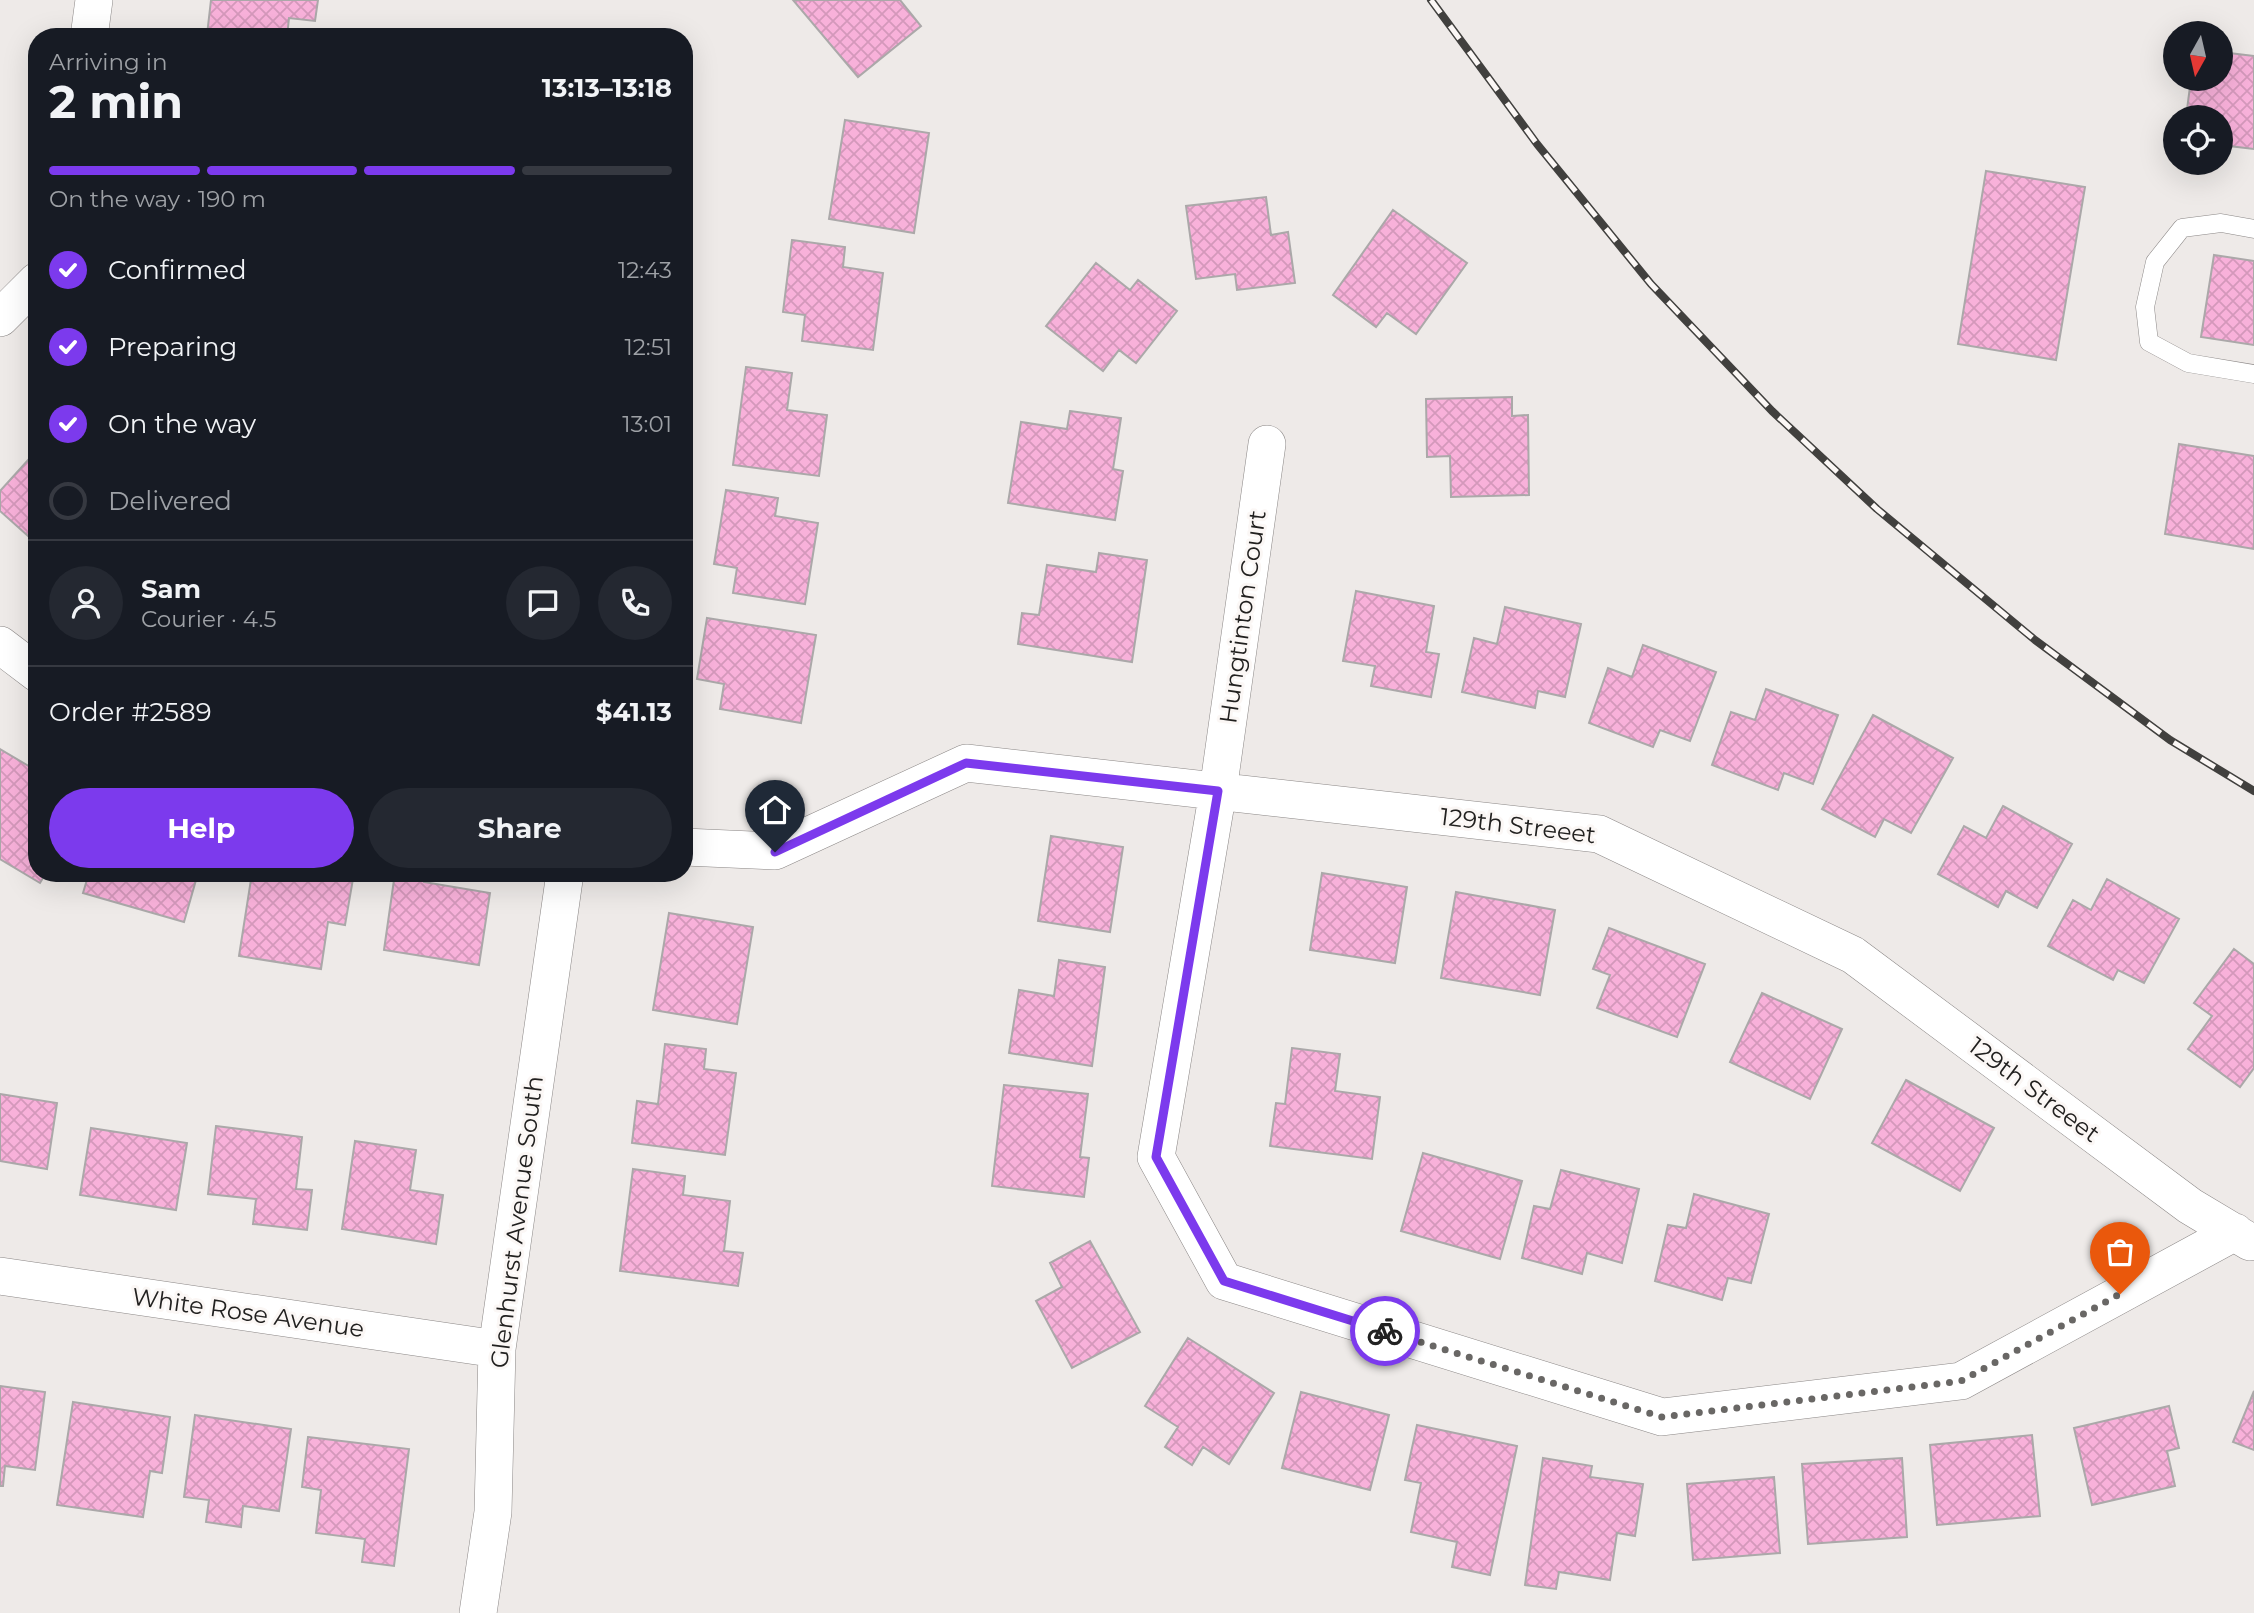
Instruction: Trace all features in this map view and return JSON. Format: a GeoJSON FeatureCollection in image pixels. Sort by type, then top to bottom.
{"type":"FeatureCollection","features":[{"type":"Feature","properties":{"kind":"street"},"geometry":{"type":"LineString","coordinates":[[90,28],[94,0]]}},
{"type":"Feature","properties":{"kind":"street"},"geometry":{"type":"LineString","coordinates":[[0,318],[28,290]]}},
{"type":"Feature","properties":{"kind":"street","name":"Hungtinton Court"},"geometry":{"type":"LineString","coordinates":[[1267,444],[1218,791],[1156,1157],[1224,1281],[1662,1417],[1961,1381],[2244,1238]]}},
{"type":"Feature","properties":{"kind":"street"},"geometry":{"type":"LineString","coordinates":[[0,645],[28,666]]}},
{"type":"Feature","properties":{"kind":"street","name":"129th Streeet"},"geometry":{"type":"LineString","coordinates":[[693,847],[775,852],[966,763],[1599,834],[1853,955],[2190,1206],[2244,1238]]}},
{"type":"Feature","properties":{"kind":"street","name":"Glenhurst Avenue South"},"geometry":{"type":"LineString","coordinates":[[478,1613],[494,1512],[497,1349],[564,882]]}},
{"type":"Feature","properties":{"kind":"street","name":"White Rose Avenue"},"geometry":{"type":"LineString","coordinates":[[0,1276],[497,1349]]}},
{"type":"Feature","properties":{"kind":"lane"},"geometry":{"type":"LineString","coordinates":[[2254,229],[2221,223],[2182,228],[2155,262],[2146,306],[2149,342],[2188,363],[2254,373]]}},
{"type":"Feature","properties":{"kind":"building"},"geometry":{"type":"Polygon","coordinates":[[[211,0],[318,0],[315,21],[289,18],[288,28],[208,28],[211,0]]]}},
{"type":"Feature","properties":{"kind":"building"},"geometry":{"type":"Polygon","coordinates":[[[793,0],[900,0],[921,26],[858,77],[793,0]]]}},
{"type":"Feature","properties":{"kind":"building"},"geometry":{"type":"Polygon","coordinates":[[[2233,53],[2254,56],[2254,149],[2233,146],[2233,105],[2188,105],[2189,91],[2233,91],[2233,53]]]}},
{"type":"Feature","properties":{"kind":"building"},"geometry":{"type":"Polygon","coordinates":[[[845,120],[929,133],[914,233],[829,219],[845,120]]]}},
{"type":"Feature","properties":{"kind":"building"},"geometry":{"type":"Polygon","coordinates":[[[1986,171],[2085,187],[2056,360],[1958,344],[1986,171]]]}},
{"type":"Feature","properties":{"kind":"building"},"geometry":{"type":"Polygon","coordinates":[[[1266,197],[1271,235],[1288,232],[1295,283],[1237,290],[1235,274],[1196,279],[1186,206],[1266,197]]]}},
{"type":"Feature","properties":{"kind":"building"},"geometry":{"type":"Polygon","coordinates":[[[1393,210],[1467,263],[1416,334],[1387,313],[1376,327],[1333,295],[1393,210]]]}},
{"type":"Feature","properties":{"kind":"building"},"geometry":{"type":"Polygon","coordinates":[[[792,240],[845,247],[843,267],[883,273],[873,350],[802,341],[805,315],[783,312],[792,240]]]}},
{"type":"Feature","properties":{"kind":"building"},"geometry":{"type":"Polygon","coordinates":[[[2214,255],[2254,261],[2254,345],[2201,337],[2214,255]]]}},
{"type":"Feature","properties":{"kind":"building"},"geometry":{"type":"Polygon","coordinates":[[[1096,263],[1130,290],[1138,280],[1177,311],[1136,363],[1119,350],[1103,371],[1046,326],[1096,263]]]}},
{"type":"Feature","properties":{"kind":"building"},"geometry":{"type":"Polygon","coordinates":[[[746,367],[792,373],[787,410],[827,415],[819,476],[733,465],[746,367]]]}},
{"type":"Feature","properties":{"kind":"building"},"geometry":{"type":"Polygon","coordinates":[[[1512,397],[1512,416],[1528,415],[1529,495],[1451,497],[1450,456],[1427,457],[1426,399],[1512,397]]]}},
{"type":"Feature","properties":{"kind":"building"},"geometry":{"type":"Polygon","coordinates":[[[1070,411],[1121,418],[1113,469],[1123,471],[1115,520],[1008,503],[1021,422],[1067,429],[1070,411]]]}},
{"type":"Feature","properties":{"kind":"building"},"geometry":{"type":"Polygon","coordinates":[[[2179,444],[2254,456],[2254,549],[2165,534],[2179,444]]]}},
{"type":"Feature","properties":{"kind":"building"},"geometry":{"type":"Polygon","coordinates":[[[28,460],[28,536],[0,511],[0,491],[28,460]]]}},
{"type":"Feature","properties":{"kind":"building"},"geometry":{"type":"Polygon","coordinates":[[[726,490],[778,498],[775,516],[818,523],[805,604],[733,593],[737,568],[714,564],[726,490]]]}},
{"type":"Feature","properties":{"kind":"building"},"geometry":{"type":"Polygon","coordinates":[[[1099,553],[1147,560],[1132,662],[1018,644],[1022,613],[1039,615],[1047,565],[1096,572],[1099,553]]]}},
{"type":"Feature","properties":{"kind":"building"},"geometry":{"type":"Polygon","coordinates":[[[1356,591],[1434,606],[1426,652],[1439,654],[1431,697],[1371,686],[1375,666],[1343,661],[1356,591]]]}},
{"type":"Feature","properties":{"kind":"building"},"geometry":{"type":"Polygon","coordinates":[[[1505,607],[1581,624],[1565,697],[1538,691],[1535,708],[1462,692],[1474,638],[1497,644],[1505,607]]]}},
{"type":"Feature","properties":{"kind":"building"},"geometry":{"type":"Polygon","coordinates":[[[707,618],[816,635],[801,723],[720,709],[724,684],[697,679],[707,618]]]}},
{"type":"Feature","properties":{"kind":"building"},"geometry":{"type":"Polygon","coordinates":[[[1643,645],[1716,672],[1690,741],[1660,730],[1653,747],[1589,723],[1608,668],[1632,677],[1643,645]]]}},
{"type":"Feature","properties":{"kind":"building"},"geometry":{"type":"Polygon","coordinates":[[[1766,689],[1838,715],[1813,784],[1784,773],[1778,790],[1712,765],[1731,712],[1755,720],[1766,689]]]}},
{"type":"Feature","properties":{"kind":"building"},"geometry":{"type":"Polygon","coordinates":[[[1873,715],[1953,758],[1911,833],[1884,819],[1875,837],[1822,809],[1873,715]]]}},
{"type":"Feature","properties":{"kind":"building"},"geometry":{"type":"Polygon","coordinates":[[[0,749],[28,766],[28,876],[0,859],[0,749]]]}},
{"type":"Feature","properties":{"kind":"building"},"geometry":{"type":"Polygon","coordinates":[[[2003,806],[2072,844],[2037,908],[2006,891],[1998,907],[1938,874],[1964,826],[1986,838],[2003,806]]]}},
{"type":"Feature","properties":{"kind":"building"},"geometry":{"type":"Polygon","coordinates":[[[1051,836],[1123,847],[1110,932],[1038,921],[1051,836]]]}},
{"type":"Feature","properties":{"kind":"building"},"geometry":{"type":"Polygon","coordinates":[[[1322,873],[1407,887],[1395,963],[1310,950],[1322,873]]]}},
{"type":"Feature","properties":{"kind":"building"},"geometry":{"type":"Polygon","coordinates":[[[2107,879],[2179,919],[2144,983],[2118,970],[2113,980],[2048,946],[2073,900],[2091,910],[2107,879]]]}},
{"type":"Feature","properties":{"kind":"building"},"geometry":{"type":"Polygon","coordinates":[[[86,882],[195,882],[184,922],[83,893],[86,882]]]}},
{"type":"Feature","properties":{"kind":"building"},"geometry":{"type":"Polygon","coordinates":[[[251,882],[352,882],[345,925],[328,922],[321,969],[239,956],[251,882]]]}},
{"type":"Feature","properties":{"kind":"building"},"geometry":{"type":"Polygon","coordinates":[[[394,882],[424,882],[490,893],[479,965],[384,950],[394,882]]]}},
{"type":"Feature","properties":{"kind":"building"},"geometry":{"type":"Polygon","coordinates":[[[1456,892],[1555,910],[1540,995],[1441,978],[1456,892]]]}},
{"type":"Feature","properties":{"kind":"building"},"geometry":{"type":"Polygon","coordinates":[[[669,913],[753,927],[737,1024],[653,1010],[669,913]]]}},
{"type":"Feature","properties":{"kind":"building"},"geometry":{"type":"Polygon","coordinates":[[[1609,928],[1705,964],[1677,1037],[1597,1008],[1610,975],[1593,969],[1609,928]]]}},
{"type":"Feature","properties":{"kind":"building"},"geometry":{"type":"Polygon","coordinates":[[[2234,949],[2254,964],[2254,1068],[2240,1087],[2188,1049],[2212,1016],[2194,1003],[2234,949]]]}},
{"type":"Feature","properties":{"kind":"building"},"geometry":{"type":"Polygon","coordinates":[[[1059,960],[1105,967],[1092,1066],[1009,1053],[1019,990],[1054,996],[1059,960]]]}},
{"type":"Feature","properties":{"kind":"building"},"geometry":{"type":"Polygon","coordinates":[[[1762,993],[1842,1029],[1810,1099],[1730,1062],[1762,993]]]}},
{"type":"Feature","properties":{"kind":"building"},"geometry":{"type":"Polygon","coordinates":[[[665,1044],[706,1049],[704,1069],[736,1073],[725,1155],[632,1143],[637,1101],[658,1104],[665,1044]]]}},
{"type":"Feature","properties":{"kind":"building"},"geometry":{"type":"Polygon","coordinates":[[[1292,1048],[1340,1054],[1335,1091],[1380,1097],[1372,1159],[1270,1146],[1276,1103],[1285,1104],[1292,1048]]]}},
{"type":"Feature","properties":{"kind":"building"},"geometry":{"type":"Polygon","coordinates":[[[1906,1080],[1994,1128],[1960,1191],[1872,1143],[1906,1080]]]}},
{"type":"Feature","properties":{"kind":"building"},"geometry":{"type":"Polygon","coordinates":[[[1004,1085],[1088,1094],[1080,1157],[1089,1158],[1084,1197],[992,1186],[1004,1085]]]}},
{"type":"Feature","properties":{"kind":"building"},"geometry":{"type":"Polygon","coordinates":[[[0,1094],[57,1103],[47,1169],[0,1161],[0,1094]]]}},
{"type":"Feature","properties":{"kind":"building"},"geometry":{"type":"Polygon","coordinates":[[[216,1126],[302,1137],[296,1189],[312,1190],[307,1230],[253,1224],[256,1199],[208,1194],[216,1126]]]}},
{"type":"Feature","properties":{"kind":"building"},"geometry":{"type":"Polygon","coordinates":[[[91,1128],[187,1143],[176,1210],[80,1195],[91,1128]]]}},
{"type":"Feature","properties":{"kind":"building"},"geometry":{"type":"Polygon","coordinates":[[[355,1141],[416,1150],[410,1190],[443,1195],[436,1244],[342,1229],[355,1141]]]}},
{"type":"Feature","properties":{"kind":"building"},"geometry":{"type":"Polygon","coordinates":[[[1423,1153],[1522,1181],[1500,1259],[1401,1231],[1423,1153]]]}},
{"type":"Feature","properties":{"kind":"building"},"geometry":{"type":"Polygon","coordinates":[[[633,1169],[685,1176],[683,1195],[730,1201],[724,1251],[743,1253],[738,1286],[620,1271],[633,1169]]]}},
{"type":"Feature","properties":{"kind":"building"},"geometry":{"type":"Polygon","coordinates":[[[1561,1170],[1639,1189],[1622,1263],[1587,1253],[1582,1274],[1522,1258],[1534,1206],[1550,1209],[1561,1170]]]}},
{"type":"Feature","properties":{"kind":"building"},"geometry":{"type":"Polygon","coordinates":[[[1694,1194],[1769,1214],[1751,1283],[1728,1278],[1722,1300],[1655,1281],[1668,1225],[1686,1228],[1694,1194]]]}},
{"type":"Feature","properties":{"kind":"building"},"geometry":{"type":"Polygon","coordinates":[[[1090,1241],[1140,1332],[1072,1368],[1036,1301],[1062,1287],[1050,1263],[1090,1241]]]}},
{"type":"Feature","properties":{"kind":"building"},"geometry":{"type":"Polygon","coordinates":[[[1188,1338],[1274,1393],[1229,1464],[1203,1447],[1192,1465],[1165,1447],[1178,1427],[1145,1406],[1188,1338]]]}},
{"type":"Feature","properties":{"kind":"building"},"geometry":{"type":"Polygon","coordinates":[[[0,1386],[45,1392],[35,1470],[5,1466],[3,1486],[0,1486],[0,1386]]]}},
{"type":"Feature","properties":{"kind":"building"},"geometry":{"type":"Polygon","coordinates":[[[2254,1391],[2254,1450],[2233,1442],[2254,1391]]]}},
{"type":"Feature","properties":{"kind":"building"},"geometry":{"type":"Polygon","coordinates":[[[1301,1392],[1389,1415],[1370,1490],[1282,1468],[1301,1392]]]}},
{"type":"Feature","properties":{"kind":"building"},"geometry":{"type":"Polygon","coordinates":[[[73,1402],[170,1417],[162,1473],[150,1471],[143,1517],[57,1505],[73,1402]]]}},
{"type":"Feature","properties":{"kind":"building"},"geometry":{"type":"Polygon","coordinates":[[[2169,1406],[2179,1448],[2167,1451],[2175,1486],[2092,1505],[2074,1428],[2169,1406]]]}},
{"type":"Feature","properties":{"kind":"building"},"geometry":{"type":"Polygon","coordinates":[[[195,1415],[291,1429],[279,1511],[243,1506],[241,1527],[206,1522],[209,1500],[184,1497],[195,1415]]]}},
{"type":"Feature","properties":{"kind":"building"},"geometry":{"type":"Polygon","coordinates":[[[1417,1425],[1517,1446],[1490,1575],[1452,1567],[1457,1542],[1411,1532],[1421,1483],[1405,1480],[1417,1425]]]}},
{"type":"Feature","properties":{"kind":"building"},"geometry":{"type":"Polygon","coordinates":[[[2032,1435],[2040,1516],[1937,1525],[1930,1445],[2032,1435]]]}},
{"type":"Feature","properties":{"kind":"building"},"geometry":{"type":"Polygon","coordinates":[[[308,1437],[409,1449],[394,1566],[362,1562],[365,1539],[316,1533],[321,1490],[302,1487],[308,1437]]]}},
{"type":"Feature","properties":{"kind":"building"},"geometry":{"type":"Polygon","coordinates":[[[1543,1458],[1592,1466],[1590,1477],[1643,1484],[1635,1536],[1617,1533],[1610,1580],[1559,1572],[1556,1589],[1525,1585],[1543,1458]]]}},
{"type":"Feature","properties":{"kind":"building"},"geometry":{"type":"Polygon","coordinates":[[[1902,1458],[1907,1537],[1808,1544],[1802,1464],[1902,1458]]]}},
{"type":"Feature","properties":{"kind":"building"},"geometry":{"type":"Polygon","coordinates":[[[1774,1477],[1780,1553],[1693,1560],[1687,1484],[1774,1477]]]}},
{"type":"Feature","properties":{"kind":"railway"},"geometry":{"type":"LineString","coordinates":[[1431,0],[1537,144],[1651,284],[1772,411],[1877,509],[2035,640],[2170,740],[2254,791]]}},
{"type":"Feature","properties":{"kind":"way so far"},"geometry":{"type":"LineString","coordinates":[[1385,1331],[1662,1417],[1961,1381],[2120,1294]]}},
{"type":"Feature","properties":{"kind":"route"},"geometry":{"type":"LineString","coordinates":[[775,852],[966,763],[1218,791],[1156,1157],[1224,1281],[1385,1331]]}}]}
